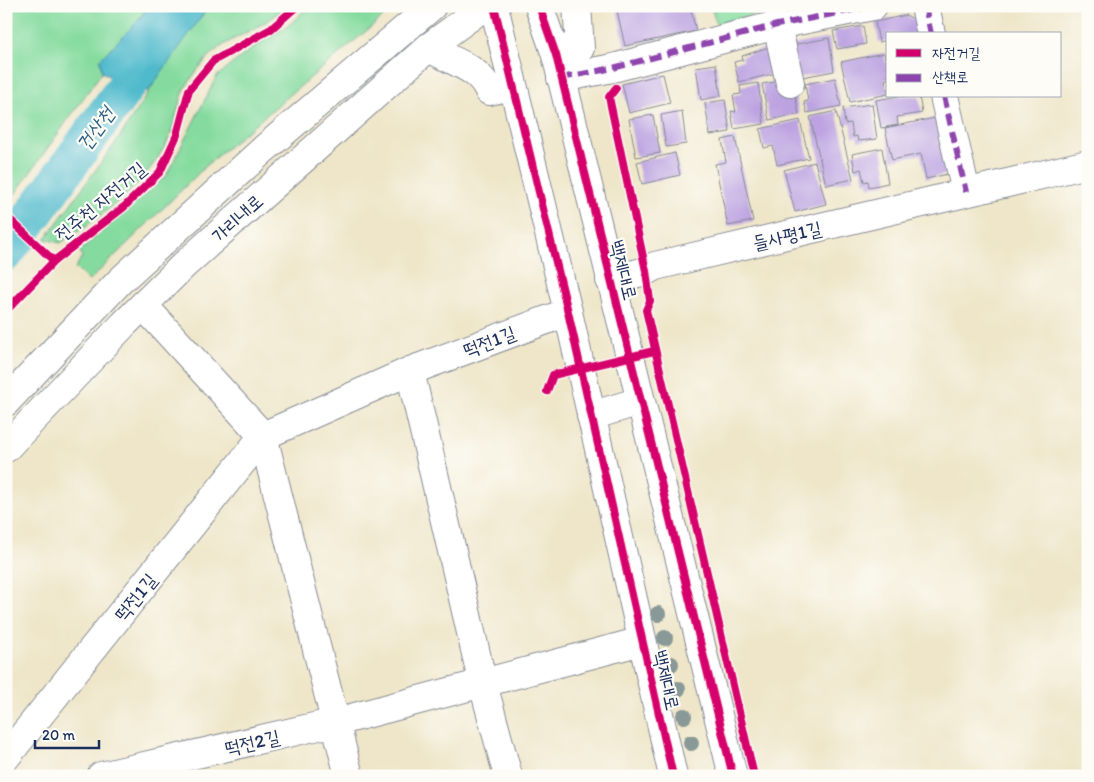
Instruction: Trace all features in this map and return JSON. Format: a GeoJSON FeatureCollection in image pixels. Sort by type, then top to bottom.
{"type":"FeatureCollection","features":[{"type":"Feature","properties":{"kind":"street","name":"가리내로"},"geometry":{"type":"LineString","coordinates":[[6,402],[120,281],[264,149],[432,6]]}},
{"type":"Feature","properties":{"kind":"street","name":"가리내로"},"geometry":{"type":"LineString","coordinates":[[6,448],[143,305],[184,265],[430,47],[485,6]]}},
{"type":"Feature","properties":{"kind":"street","name":"백제대로"},"geometry":{"type":"LineString","coordinates":[[494,6],[568,312],[673,776]]}},
{"type":"Feature","properties":{"kind":"street","name":"백제대로"},"geometry":{"type":"LineString","coordinates":[[539,6],[559,67],[733,776]]}},
{"type":"Feature","properties":{"kind":"street"},"geometry":{"type":"LineString","coordinates":[[577,6],[580,48],[568,48],[559,67],[613,68],[777,25],[873,6]]}},
{"type":"Feature","properties":{"kind":"street"},"geometry":{"type":"LineString","coordinates":[[925,6],[931,32]]}},
{"type":"Feature","properties":{"kind":"street"},"geometry":{"type":"LineString","coordinates":[[777,25],[790,83]]}},
{"type":"Feature","properties":{"kind":"street"},"geometry":{"type":"LineString","coordinates":[[430,47],[445,58],[466,66],[484,81],[489,91],[512,86]]}},
{"type":"Feature","properties":{"kind":"street"},"geometry":{"type":"LineString","coordinates":[[944,98],[966,192]]}},
{"type":"Feature","properties":{"kind":"street","name":"들사평1길"},"geometry":{"type":"LineString","coordinates":[[610,280],[646,271],[655,266],[1088,164]]}},
{"type":"Feature","properties":{"kind":"street"},"geometry":{"type":"LineString","coordinates":[[143,305],[263,436],[349,776]]}},
{"type":"Feature","properties":{"kind":"street","name":"떡전1길"},"geometry":{"type":"LineString","coordinates":[[6,757],[263,436],[410,371],[568,312]]}},
{"type":"Feature","properties":{"kind":"street"},"geometry":{"type":"LineString","coordinates":[[410,371],[483,684],[508,776]]}},
{"type":"Feature","properties":{"kind":"street"},"geometry":{"type":"LineString","coordinates":[[591,416],[640,401]]}},
{"type":"Feature","properties":{"kind":"street","name":"떡전2길"},"geometry":{"type":"LineString","coordinates":[[101,776],[169,769],[336,722],[642,641]]}},
{"type":"Feature","properties":{"kind":"green space"},"geometry":{"type":"Polygon","coordinates":[[[6,6],[148,6],[138,21],[100,59],[102,72],[7,205],[6,6]]]}},
{"type":"Feature","properties":{"kind":"green space"},"geometry":{"type":"Polygon","coordinates":[[[209,6],[287,6],[262,24],[219,48],[203,64],[186,88],[165,146],[144,176],[132,189],[104,213],[60,243],[45,239],[119,138],[171,57],[209,6]]]}},
{"type":"Feature","properties":{"kind":"green space"},"geometry":{"type":"Polygon","coordinates":[[[309,6],[396,6],[210,162],[89,281],[75,268],[82,257],[80,251],[166,176],[217,76],[250,50],[289,25],[309,6]]]}},
{"type":"Feature","properties":{"kind":"green space"},"geometry":{"type":"Polygon","coordinates":[[[711,6],[791,6],[716,24],[711,6]]]}},
{"type":"Feature","properties":{"kind":"water"},"geometry":{"type":"Polygon","coordinates":[[[148,6],[209,6],[148,91],[135,92],[102,72],[100,59],[138,21],[148,6]]]}},
{"type":"Feature","properties":{"kind":"building"},"geometry":{"type":"Polygon","coordinates":[[[616,6],[690,6],[696,31],[625,46],[616,6]]]}},
{"type":"Feature","properties":{"kind":"building"},"geometry":{"type":"Polygon","coordinates":[[[906,15],[919,22],[921,32],[886,32],[886,40],[879,42],[875,22],[906,15]]]}},
{"type":"Feature","properties":{"kind":"building"},"geometry":{"type":"Polygon","coordinates":[[[863,26],[866,44],[837,49],[833,31],[863,26]]]}},
{"type":"Feature","properties":{"kind":"building"},"geometry":{"type":"Polygon","coordinates":[[[829,38],[834,71],[797,78],[792,45],[829,38]]]}},
{"type":"Feature","properties":{"kind":"building"},"geometry":{"type":"Polygon","coordinates":[[[775,45],[781,72],[739,82],[734,62],[743,60],[742,56],[775,45]]]}},
{"type":"Feature","properties":{"kind":"building"},"geometry":{"type":"Polygon","coordinates":[[[884,53],[886,62],[886,94],[850,102],[841,62],[884,53]]]}},
{"type":"Feature","properties":{"kind":"building"},"geometry":{"type":"Polygon","coordinates":[[[716,64],[721,96],[701,100],[696,67],[716,64]]]}},
{"type":"Feature","properties":{"kind":"building"},"geometry":{"type":"Polygon","coordinates":[[[663,74],[670,103],[629,113],[622,84],[663,74]]]}},
{"type":"Feature","properties":{"kind":"building"},"geometry":{"type":"Polygon","coordinates":[[[835,78],[841,106],[807,113],[804,102],[808,101],[805,84],[835,78]]]}},
{"type":"Feature","properties":{"kind":"building"},"geometry":{"type":"Polygon","coordinates":[[[781,81],[793,85],[799,114],[769,120],[762,84],[781,81]]]}},
{"type":"Feature","properties":{"kind":"building"},"geometry":{"type":"Polygon","coordinates":[[[758,83],[764,124],[734,129],[731,111],[736,112],[733,95],[741,94],[740,86],[758,83]]]}},
{"type":"Feature","properties":{"kind":"building"},"geometry":{"type":"Polygon","coordinates":[[[919,98],[922,113],[897,117],[898,125],[881,128],[876,100],[919,98]]]}},
{"type":"Feature","properties":{"kind":"building"},"geometry":{"type":"Polygon","coordinates":[[[725,100],[730,132],[710,135],[705,103],[725,100]]]}},
{"type":"Feature","properties":{"kind":"building"},"geometry":{"type":"Polygon","coordinates":[[[872,104],[877,139],[858,141],[857,136],[853,137],[851,123],[845,124],[843,108],[872,104]]]}},
{"type":"Feature","properties":{"kind":"building"},"geometry":{"type":"Polygon","coordinates":[[[682,111],[686,144],[666,147],[661,115],[682,111]]]}},
{"type":"Feature","properties":{"kind":"building"},"geometry":{"type":"Polygon","coordinates":[[[836,111],[853,179],[826,185],[810,117],[836,111]]]}},
{"type":"Feature","properties":{"kind":"building"},"geometry":{"type":"Polygon","coordinates":[[[653,115],[660,153],[636,157],[629,119],[653,115]]]}},
{"type":"Feature","properties":{"kind":"building"},"geometry":{"type":"Polygon","coordinates":[[[940,117],[952,173],[926,179],[921,154],[892,160],[885,128],[940,117]]]}},
{"type":"Feature","properties":{"kind":"building"},"geometry":{"type":"Polygon","coordinates":[[[800,120],[809,158],[777,165],[773,146],[764,148],[760,129],[800,120]]]}},
{"type":"Feature","properties":{"kind":"building"},"geometry":{"type":"Polygon","coordinates":[[[735,137],[753,221],[728,226],[715,164],[726,162],[722,140],[735,137]]]}},
{"type":"Feature","properties":{"kind":"building"},"geometry":{"type":"Polygon","coordinates":[[[882,148],[888,183],[869,187],[868,181],[864,182],[861,169],[855,171],[852,154],[882,148]]]}},
{"type":"Feature","properties":{"kind":"building"},"geometry":{"type":"Polygon","coordinates":[[[675,153],[680,175],[642,184],[637,162],[675,153]]]}},
{"type":"Feature","properties":{"kind":"building"},"geometry":{"type":"Polygon","coordinates":[[[815,162],[826,204],[795,212],[784,170],[815,162]]]}},
{"type":"Feature","properties":{"kind":"waterway","name":"건산천"},"geometry":{"type":"LineString","coordinates":[[6,252],[184,6]]}},
{"type":"Feature","properties":{"kind":"marked path"},"geometry":{"type":"LineString","coordinates":[[561,78],[613,68],[777,25],[873,6]]}},
{"type":"Feature","properties":{"kind":"marked path"},"geometry":{"type":"LineString","coordinates":[[925,6],[931,32]]}},
{"type":"Feature","properties":{"kind":"marked path"},"geometry":{"type":"LineString","coordinates":[[944,98],[966,192]]}},
{"type":"Feature","properties":{"kind":"cycle path","name":"전주천 자전거길"},"geometry":{"type":"LineString","coordinates":[[6,216],[54,261],[124,207],[160,172],[177,135],[189,90],[213,61],[271,29],[297,6]]}},
{"type":"Feature","properties":{"kind":"cycle path"},"geometry":{"type":"LineString","coordinates":[[494,6],[568,312],[673,776]]}},
{"type":"Feature","properties":{"kind":"cycle path"},"geometry":{"type":"LineString","coordinates":[[539,6],[556,55],[733,776]]}},
{"type":"Feature","properties":{"kind":"cycle path"},"geometry":{"type":"LineString","coordinates":[[616,88],[609,97],[646,271],[650,301],[646,310],[754,776]]}},
{"type":"Feature","properties":{"kind":"cycle path"},"geometry":{"type":"LineString","coordinates":[[6,311],[54,261]]}},
{"type":"Feature","properties":{"kind":"cycle path"},"geometry":{"type":"LineString","coordinates":[[547,391],[553,375],[654,351]]}}]}
